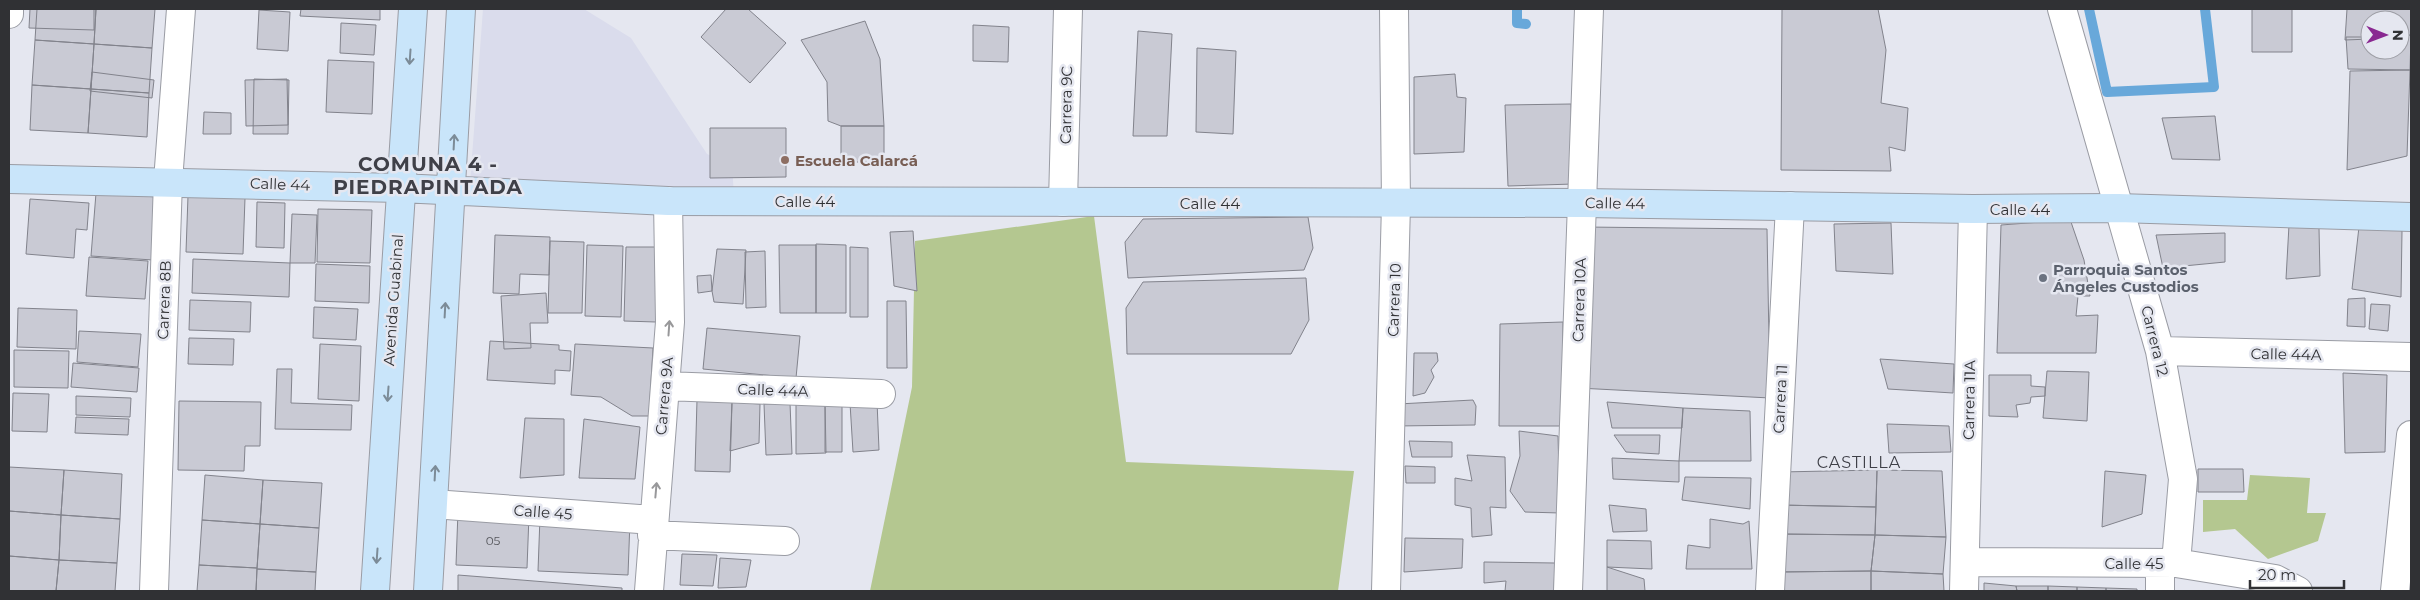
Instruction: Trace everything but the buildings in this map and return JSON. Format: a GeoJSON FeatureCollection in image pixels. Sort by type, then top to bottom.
{"type":"FeatureCollection","features":[{"type":"Feature","properties":{"kind":"street"},"geometry":{"type":"LineString","coordinates":[[9,9],[9,14]]}},
{"type":"Feature","properties":{"kind":"street","name":"Carrera 8B"},"geometry":{"type":"LineString","coordinates":[[154,591],[168,181],[182,9]]}},
{"type":"Feature","properties":{"kind":"street","name":"Avenida Guabinal"},"geometry":{"type":"LineString","coordinates":[[375,591],[413,9]]}},
{"type":"Feature","properties":{"kind":"street"},"geometry":{"type":"LineString","coordinates":[[428,591],[461,9]]}},
{"type":"Feature","properties":{"kind":"street","name":"Carrera 9C"},"geometry":{"type":"LineString","coordinates":[[1063,202],[1068,9]]}},
{"type":"Feature","properties":{"kind":"street","name":"Carrera 10"},"geometry":{"type":"LineString","coordinates":[[1386,591],[1396,204],[1394,9]]}},
{"type":"Feature","properties":{"kind":"street","name":"Carrera 10A"},"geometry":{"type":"LineString","coordinates":[[1568,591],[1589,9]]}},
{"type":"Feature","properties":{"kind":"street","name":"Carrera 12"},"geometry":{"type":"LineString","coordinates":[[2062,9],[2160,351],[2183,479],[2168,563],[2160,591]]}},
{"type":"Feature","properties":{"kind":"street","name":"Calle 44"},"geometry":{"type":"LineString","coordinates":[[9,179],[168,181],[400,188],[668,201],[1583,203],[1973,209],[2118,208],[2411,216]]}},
{"type":"Feature","properties":{"kind":"street","name":"Carrera 9A"},"geometry":{"type":"LineString","coordinates":[[649,591],[670,322],[668,201]]}},
{"type":"Feature","properties":{"kind":"street","name":"Carrera 11"},"geometry":{"type":"LineString","coordinates":[[1770,591],[1790,206]]}},
{"type":"Feature","properties":{"kind":"street","name":"Carrera 11A"},"geometry":{"type":"LineString","coordinates":[[1964,591],[1973,209]]}},
{"type":"Feature","properties":{"kind":"street","name":"Calle 44A"},"geometry":{"type":"LineString","coordinates":[[2160,351],[2411,357]]}},
{"type":"Feature","properties":{"kind":"street","name":"Calle 44A"},"geometry":{"type":"LineString","coordinates":[[665,386],[881,394]]}},
{"type":"Feature","properties":{"kind":"street"},"geometry":{"type":"LineString","coordinates":[[2395,591],[2411,435]]}},
{"type":"Feature","properties":{"kind":"street","name":"Calle 45"},"geometry":{"type":"LineString","coordinates":[[433,504],[784,541]]}},
{"type":"Feature","properties":{"kind":"street","name":"Calle 45"},"geometry":{"type":"LineString","coordinates":[[1965,562],[2168,563],[2275,580],[2298,591]]}},
{"type":"Feature","properties":{"kind":"shaded area"},"geometry":{"type":"Polygon","coordinates":[[[483,9],[584,9],[631,38],[707,154],[732,165],[734,196],[470,184],[483,9]]]}},
{"type":"Feature","properties":{"kind":"green space"},"geometry":{"type":"Polygon","coordinates":[[[1094,216],[1126,462],[1354,471],[1338,591],[870,591],[912,387],[915,241],[1094,216]]]}},
{"type":"Feature","properties":{"kind":"green space"},"geometry":{"type":"Polygon","coordinates":[[[2250,475],[2310,478],[2307,513],[2326,513],[2318,541],[2268,559],[2235,529],[2203,532],[2203,500],[2247,500],[2250,475]]]}},
{"type":"Feature","properties":{"kind":"waterway"},"geometry":{"type":"LineString","coordinates":[[1517,9],[1517,23],[1526,24]]}},
{"type":"Feature","properties":{"kind":"waterway"},"geometry":{"type":"LineString","coordinates":[[2089,9],[2107,92],[2214,87],[2205,9]]}},
{"type":"Feature","properties":{"kind":"place","name":"Escuela Calarcá"},"geometry":{"type":"Point","coordinates":[785,160]}},
{"type":"Feature","properties":{"kind":"place","name":"Parroquia Santos Ángeles Custodios"},"geometry":{"type":"Point","coordinates":[2043,278]}},
{"type":"Feature","properties":{"kind":"district","name":"COMUNA 4 - PIEDRAPINTADA"},"geometry":{"type":"Point","coordinates":[428,176]}},
{"type":"Feature","properties":{"kind":"district","name":"CASTILLA"},"geometry":{"type":"Point","coordinates":[1859,462]}}]}
